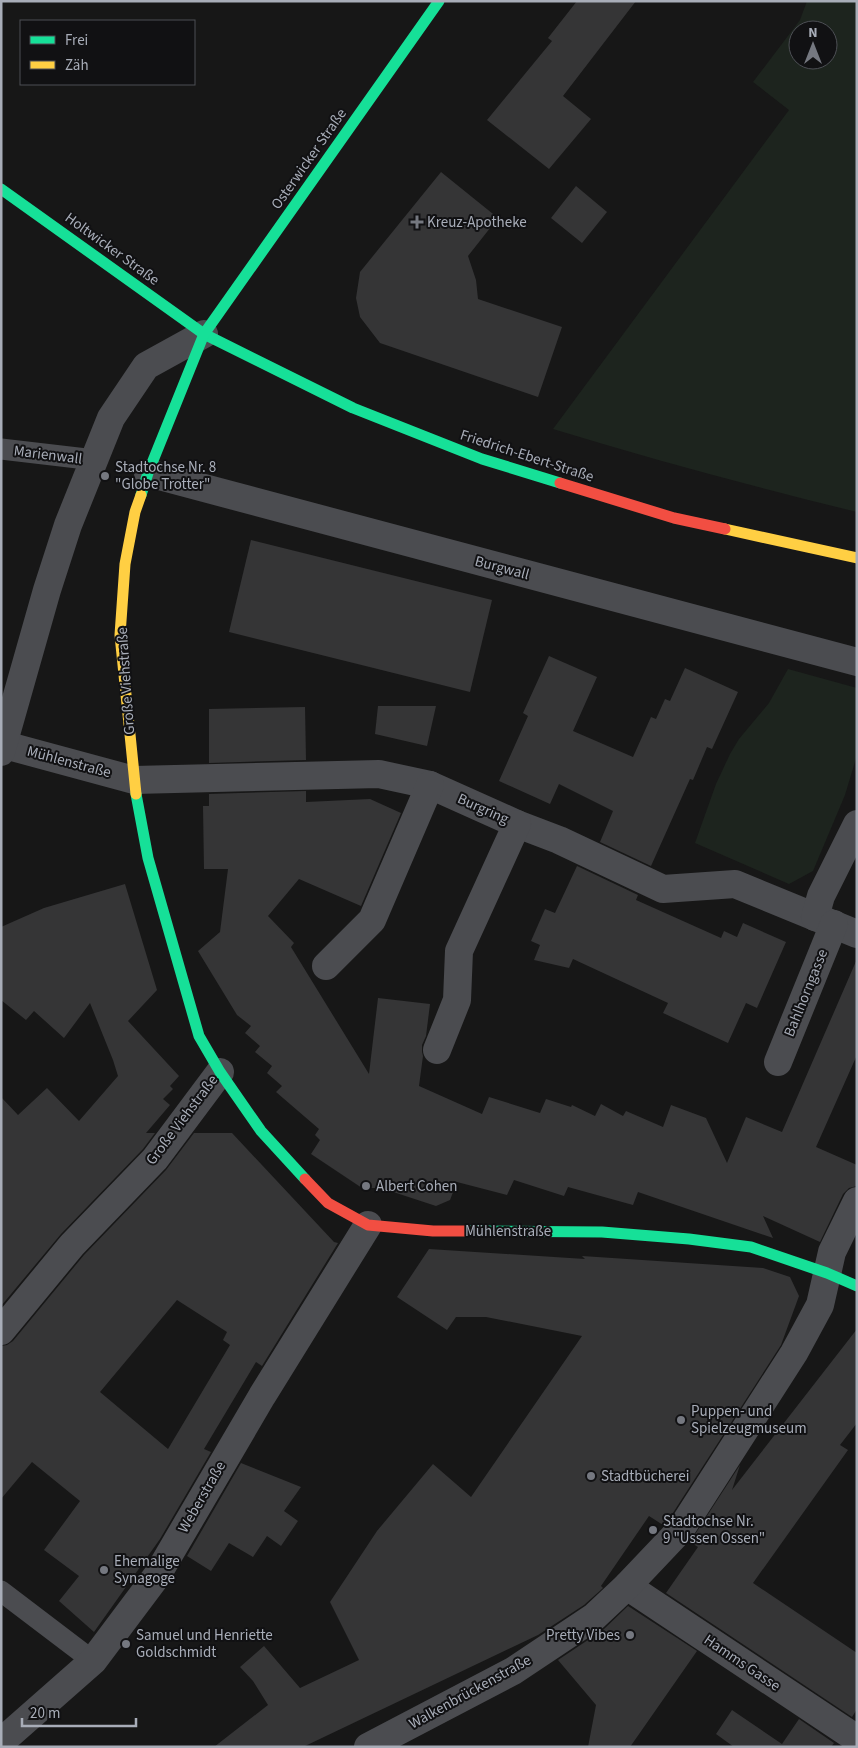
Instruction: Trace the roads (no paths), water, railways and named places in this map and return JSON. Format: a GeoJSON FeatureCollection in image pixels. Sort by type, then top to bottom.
{"type":"FeatureCollection","features":[{"type":"Feature","properties":{"kind":"street","name":"Osterwicker Straße"},"geometry":{"type":"LineString","coordinates":[[204,334],[439,1]]}},
{"type":"Feature","properties":{"kind":"street","name":"Holtwicker Straße"},"geometry":{"type":"LineString","coordinates":[[1,189],[204,334]]}},
{"type":"Feature","properties":{"kind":"street"},"geometry":{"type":"LineString","coordinates":[[2,747],[65,534],[111,418],[146,366],[204,334]]}},
{"type":"Feature","properties":{"kind":"street","name":"Große Viehstraße"},"geometry":{"type":"LineString","coordinates":[[1,1331],[72,1245],[154,1159],[220,1072],[199,1036],[148,858],[134,780],[120,635],[125,564],[135,512],[148,473],[204,334]]}},
{"type":"Feature","properties":{"kind":"street","name":"Friedrich-Ebert-Straße"},"geometry":{"type":"LineString","coordinates":[[204,334],[353,408],[482,459],[674,518],[857,558]]}},
{"type":"Feature","properties":{"kind":"street","name":"Burgwall"},"geometry":{"type":"LineString","coordinates":[[148,473],[857,662]]}},
{"type":"Feature","properties":{"kind":"street","name":"Mühlenstraße"},"geometry":{"type":"LineString","coordinates":[[2,747],[134,780]]}},
{"type":"Feature","properties":{"kind":"street","name":"Burgring"},"geometry":{"type":"LineString","coordinates":[[134,780],[379,774],[430,785],[517,824],[559,840],[663,889],[735,884],[835,925]]}},
{"type":"Feature","properties":{"kind":"street"},"geometry":{"type":"LineString","coordinates":[[326,966],[372,920],[430,785]]}},
{"type":"Feature","properties":{"kind":"street"},"geometry":{"type":"LineString","coordinates":[[437,1050],[457,1000],[459,950],[517,824]]}},
{"type":"Feature","properties":{"kind":"street"},"geometry":{"type":"LineString","coordinates":[[835,925],[822,896],[857,824]]}},
{"type":"Feature","properties":{"kind":"street","name":"Bahlhorngasse"},"geometry":{"type":"LineString","coordinates":[[778,1062],[835,925]]}},
{"type":"Feature","properties":{"kind":"street","name":"Mühlenstraße"},"geometry":{"type":"LineString","coordinates":[[220,1072],[261,1131],[328,1203],[368,1225],[432,1231],[602,1232],[689,1239],[751,1247],[827,1272],[857,1286]]}},
{"type":"Feature","properties":{"kind":"street","name":"Walkenbrückenstraße"},"geometry":{"type":"LineString","coordinates":[[368,1747],[513,1671],[594,1616],[627,1586],[681,1529],[764,1402],[820,1305],[832,1252],[857,1201]]}},
{"type":"Feature","properties":{"kind":"street","name":"Weberstraße"},"geometry":{"type":"LineString","coordinates":[[1,1742],[93,1661],[156,1577],[262,1396],[368,1225]]}},
{"type":"Feature","properties":{"kind":"street","name":"Hamms Gasse"},"geometry":{"type":"LineString","coordinates":[[627,1586],[857,1739]]}},
{"type":"Feature","properties":{"kind":"lane","name":"Marienwall"},"geometry":{"type":"LineString","coordinates":[[1,449],[95,460]]}},
{"type":"Feature","properties":{"kind":"lane"},"geometry":{"type":"LineString","coordinates":[[1,1591],[93,1661]]}},
{"type":"Feature","properties":{"kind":"place","name":"Kreuz-Apotheke"},"geometry":{"type":"Point","coordinates":[417,222]}},
{"type":"Feature","properties":{"kind":"place","name":"Stadtochse Nr. 8 \"Globe Trotter\""},"geometry":{"type":"Point","coordinates":[105,476]}},
{"type":"Feature","properties":{"kind":"place","name":"Albert Cohen"},"geometry":{"type":"Point","coordinates":[366,1186]}},
{"type":"Feature","properties":{"kind":"place","name":"Puppen- und Spielzeugmuseum"},"geometry":{"type":"Point","coordinates":[681,1420]}},
{"type":"Feature","properties":{"kind":"place","name":"Stadtbücherei"},"geometry":{"type":"Point","coordinates":[591,1476]}},
{"type":"Feature","properties":{"kind":"place","name":"Stadtochse Nr. 9 \"Ussen Ossen\""},"geometry":{"type":"Point","coordinates":[653,1530]}},
{"type":"Feature","properties":{"kind":"place","name":"Ehemalige Synagoge"},"geometry":{"type":"Point","coordinates":[104,1570]}},
{"type":"Feature","properties":{"kind":"place","name":"Pretty Vibes"},"geometry":{"type":"Point","coordinates":[630,1635]}},
{"type":"Feature","properties":{"kind":"place","name":"Samuel und Henriette Goldschmidt"},"geometry":{"type":"Point","coordinates":[126,1644]}}]}
